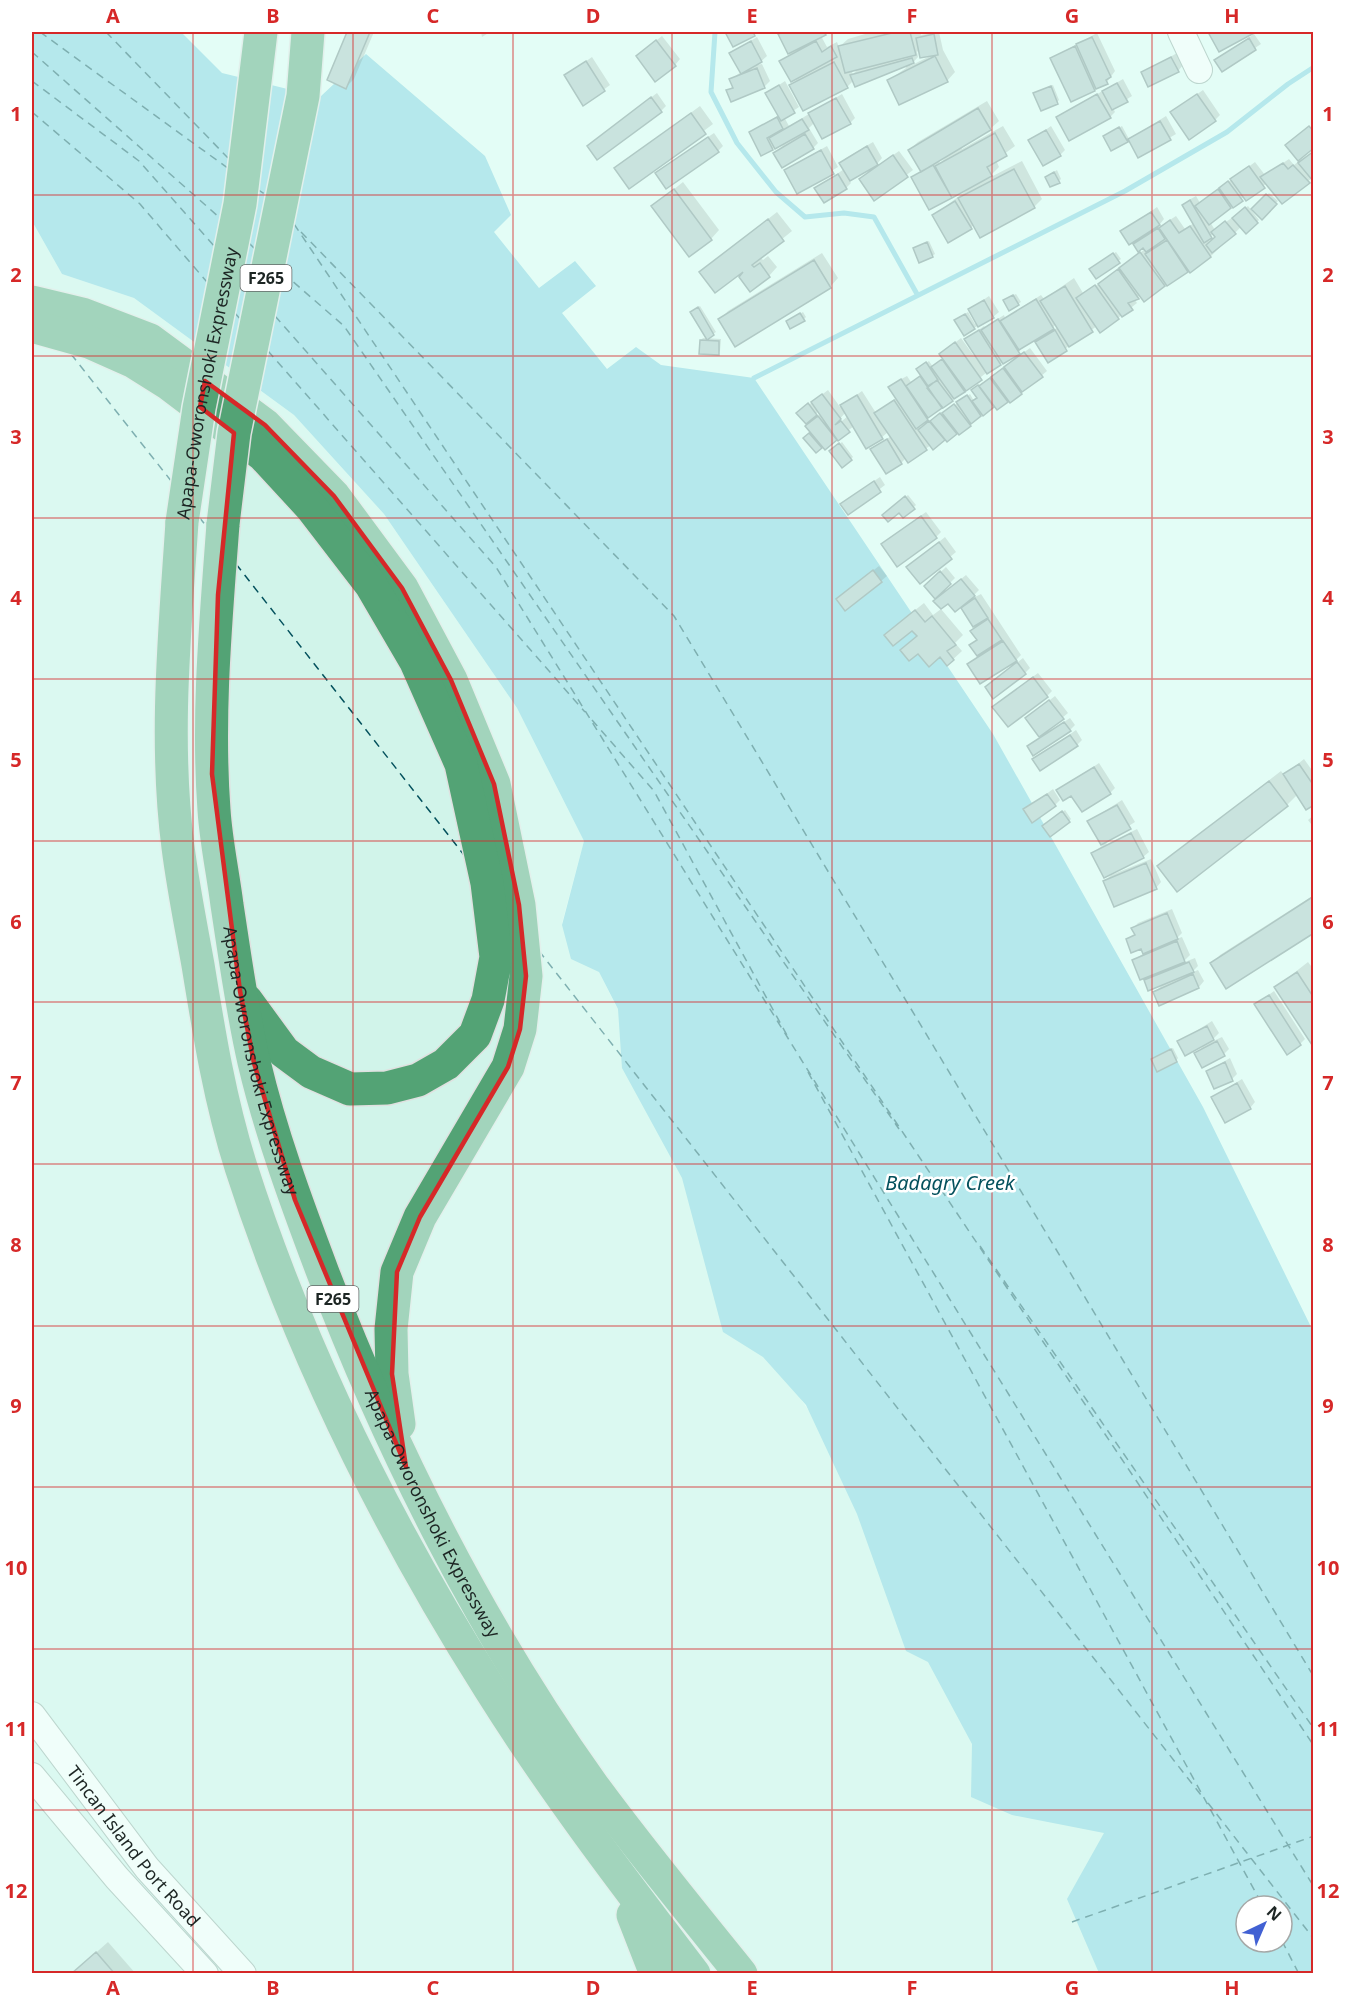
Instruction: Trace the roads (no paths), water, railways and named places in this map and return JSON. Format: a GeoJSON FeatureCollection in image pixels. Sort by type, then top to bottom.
{"type":"FeatureCollection","features":[{"type":"Feature","properties":{"kind":"highway","name":"Apapa-Oworonshoki Expressway"},"geometry":{"type":"LineString","coordinates":[[261,32],[240,204],[200,408],[182,522],[174,636],[172,737],[178,845],[217,1074],[241,1166],[278,1269],[316,1362],[375,1489],[422,1578],[492,1692],[607,1859],[694,1974]]}},
{"type":"Feature","properties":{"kind":"highway","name":"Apapa-Oworonshoki Expressway"},"geometry":{"type":"LineString","coordinates":[[308,32],[303,96],[234,433],[223,524],[213,676],[214,815],[240,991],[254,1063],[295,1200],[344,1326],[406,1467],[461,1573],[540,1706],[591,1783],[645,1855],[741,1974]]}},
{"type":"Feature","properties":{"kind":"highway"},"geometry":{"type":"LineString","coordinates":[[32,302],[82,314],[150,340],[265,425],[334,496],[402,588],[451,680],[494,784],[519,905],[526,976],[520,1029],[508,1067],[420,1217],[397,1272],[391,1329],[392,1374],[406,1467]]}},
{"type":"Feature","properties":{"kind":"highway"},"geometry":{"type":"LineString","coordinates":[[32,326],[89,342],[134,362],[169,384],[263,455],[311,507],[371,585],[416,662],[461,764],[487,883],[496,957],[488,1000],[475,1035],[446,1064],[418,1080],[387,1088],[350,1089],[311,1072],[284,1052],[240,991]]}},
{"type":"Feature","properties":{"kind":"highway"},"geometry":{"type":"LineString","coordinates":[[607,1859],[651,1955],[657,1974]]}},
{"type":"Feature","properties":{"kind":"street"},"geometry":{"type":"LineString","coordinates":[[1181,32],[1199,70]]}},
{"type":"Feature","properties":{"kind":"street","name":"Tincan Island Port Road"},"geometry":{"type":"LineString","coordinates":[[32,1715],[147,1868],[243,1974]]}},
{"type":"Feature","properties":{"kind":"street","name":"Tincan Island Port Road"},"geometry":{"type":"LineString","coordinates":[[32,1776],[117,1878],[205,1974]]}},
{"type":"Feature","properties":{"kind":"water","name":"Badagry Creek"},"geometry":{"type":"Polygon","coordinates":[[[32,32],[181,32],[222,73],[320,97],[366,54],[485,156],[511,215],[494,232],[539,288],[575,261],[596,286],[562,313],[607,369],[636,347],[661,365],[754,378],[993,734],[1203,1107],[1313,1331],[1313,1973],[1099,1973],[1067,1899],[1104,1833],[1012,1815],[971,1797],[972,1744],[928,1662],[906,1651],[857,1514],[806,1405],[763,1357],[723,1332],[682,1178],[622,1068],[618,1009],[599,972],[571,959],[562,925],[584,841],[517,708],[384,514],[294,415],[134,298],[62,274],[32,221],[32,32]]]}},
{"type":"Feature","properties":{"kind":"waterway"},"geometry":{"type":"LineString","coordinates":[[715,32],[711,92],[737,143],[776,192],[805,217],[844,213],[874,217],[917,294]]}},
{"type":"Feature","properties":{"kind":"waterway"},"geometry":{"type":"LineString","coordinates":[[754,378],[1125,191],[1227,132],[1288,84],[1314,67]]}}]}
